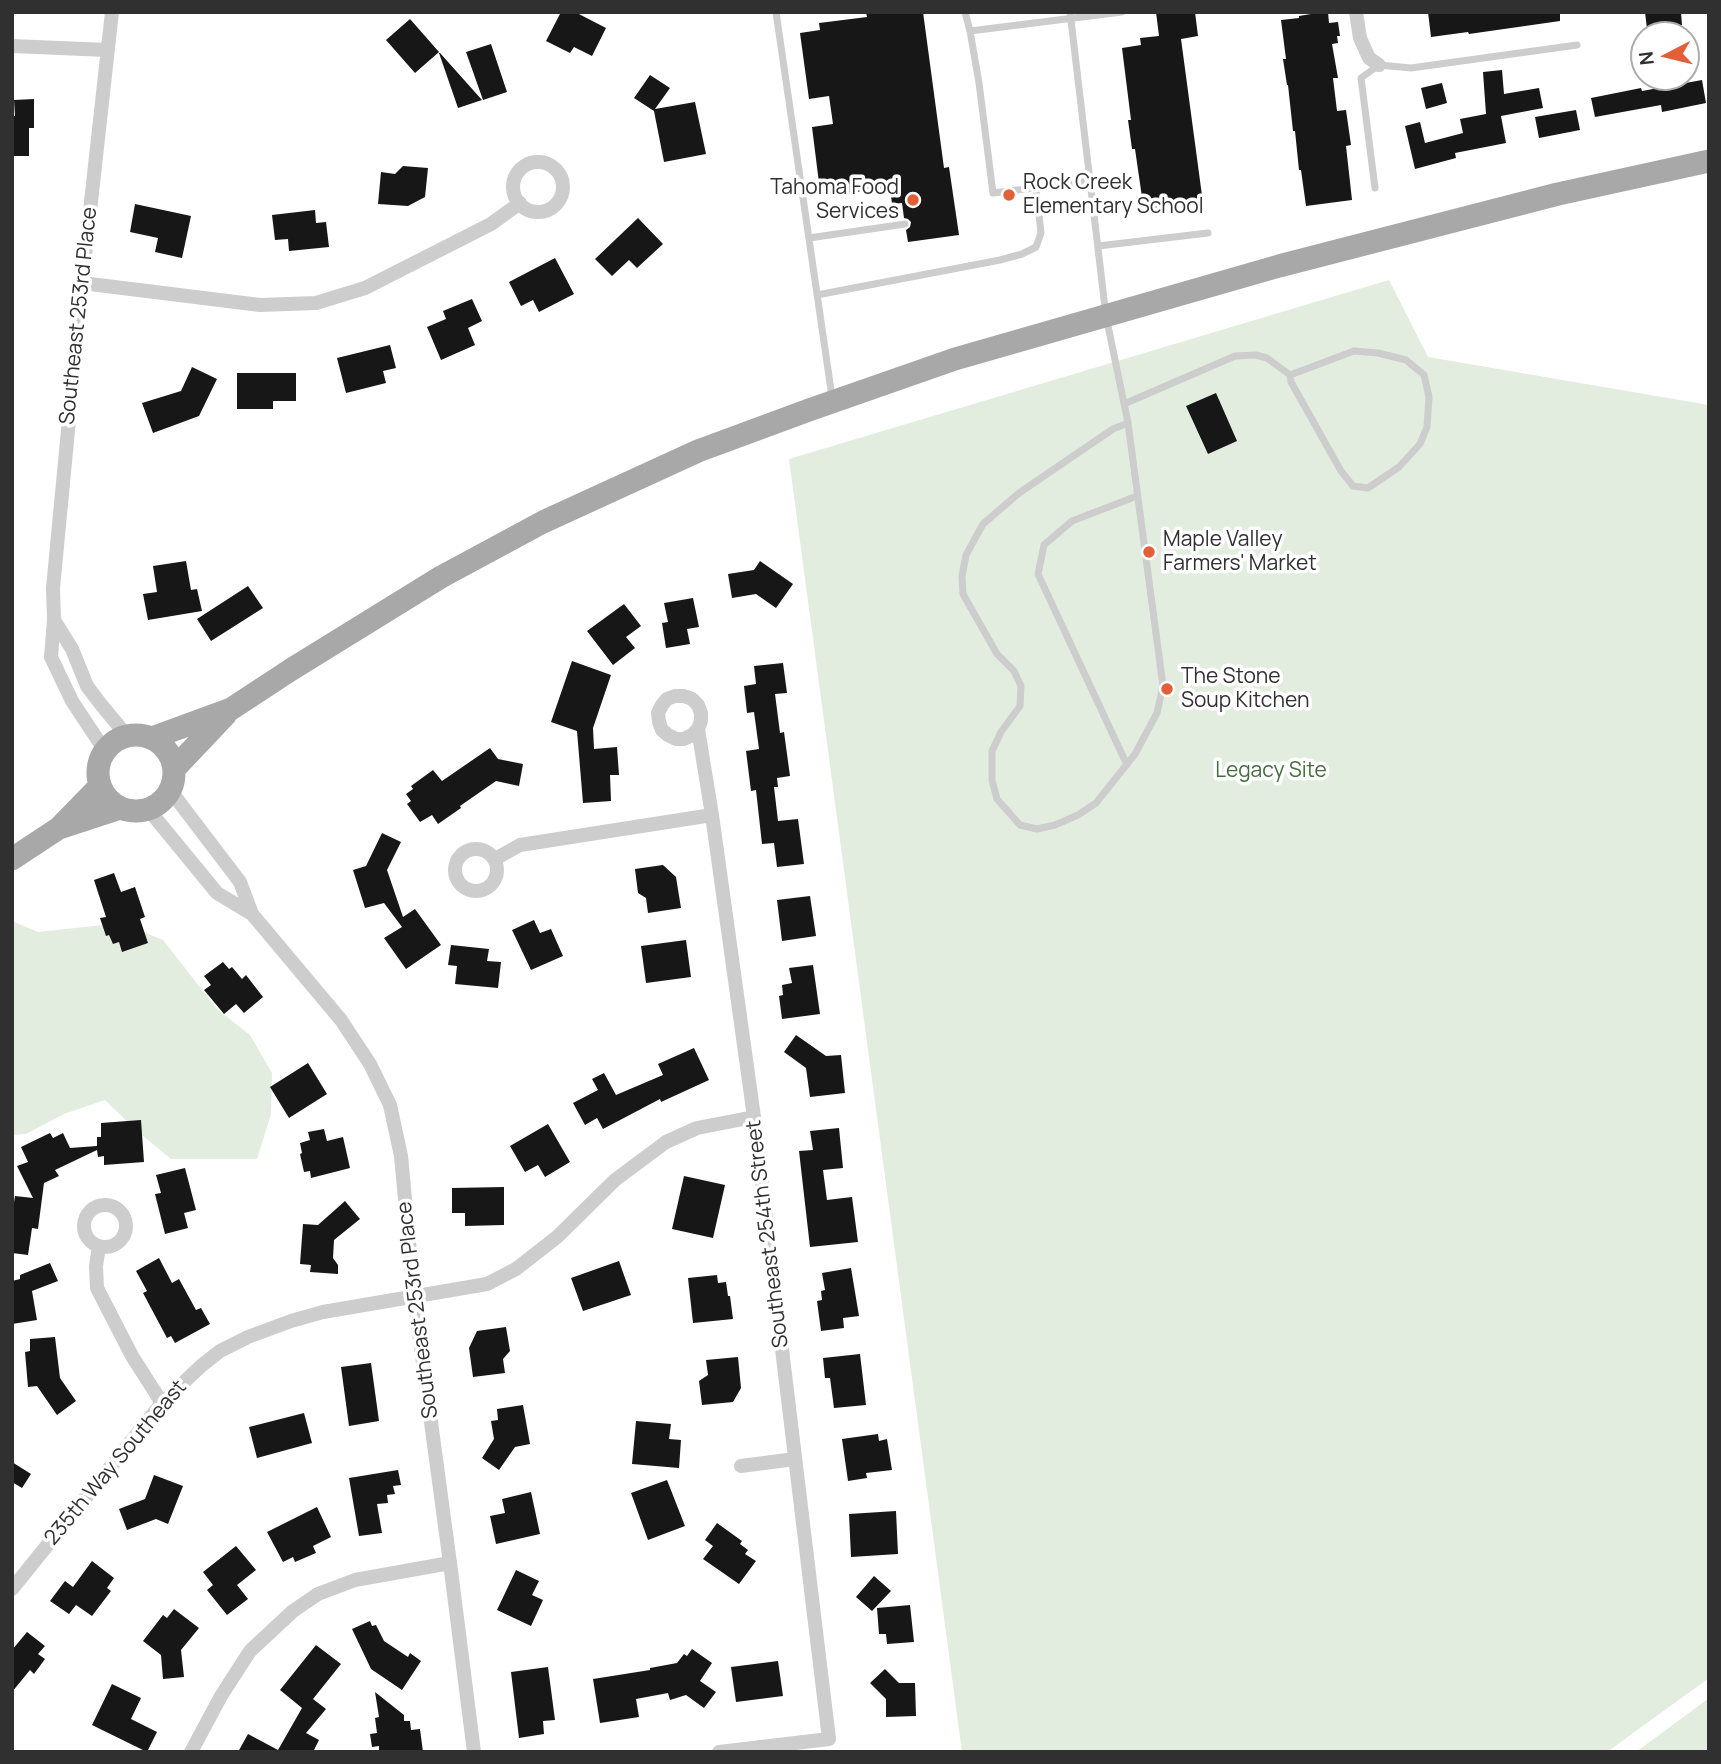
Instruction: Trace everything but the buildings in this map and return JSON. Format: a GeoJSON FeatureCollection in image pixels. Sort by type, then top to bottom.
{"type":"FeatureCollection","features":[{"type":"Feature","properties":{"kind":"main road"},"geometry":{"type":"LineString","coordinates":[[152,738],[231,709],[440,577],[543,522],[698,451],[955,359],[1279,266],[1558,194],[1709,161]]}},
{"type":"Feature","properties":{"kind":"main road"},"geometry":{"type":"LineString","coordinates":[[172,780],[231,709]]}},
{"type":"Feature","properties":{"kind":"main road"},"geometry":{"type":"LineString","coordinates":[[143,735],[152,738],[160,743],[172,760],[172,780],[166,797],[148,809],[139,811],[120,808],[111,802],[100,786],[99,766],[105,751],[114,741],[127,736],[143,735]]}},
{"type":"Feature","properties":{"kind":"main road"},"geometry":{"type":"LineString","coordinates":[[12,859],[59,828],[100,786]]}},
{"type":"Feature","properties":{"kind":"main road"},"geometry":{"type":"LineString","coordinates":[[59,828],[120,808]]}},
{"type":"Feature","properties":{"kind":"street","name":"Southeast 253rd Place"},"geometry":{"type":"LineString","coordinates":[[105,751],[72,701],[51,657],[53,588],[82,283],[112,12]]}},
{"type":"Feature","properties":{"kind":"street"},"geometry":{"type":"LineString","coordinates":[[1356,12],[1360,38],[1369,58],[1379,65]]}},
{"type":"Feature","properties":{"kind":"street"},"geometry":{"type":"LineString","coordinates":[[12,46],[107,50]]}},
{"type":"Feature","properties":{"kind":"street"},"geometry":{"type":"LineString","coordinates":[[82,283],[260,304],[316,303],[365,288],[491,224],[520,203]]}},
{"type":"Feature","properties":{"kind":"street"},"geometry":{"type":"LineString","coordinates":[[54,620],[72,649],[88,686],[127,736]]}},
{"type":"Feature","properties":{"kind":"street","name":"Southeast 254th Street"},"geometry":{"type":"LineString","coordinates":[[698,729],[754,1117],[829,1739],[719,1752]]}},
{"type":"Feature","properties":{"kind":"street","name":"Southeast 253rd Place"},"geometry":{"type":"LineString","coordinates":[[172,780],[240,882],[251,914]]}},
{"type":"Feature","properties":{"kind":"street","name":"Southeast 253rd Place"},"geometry":{"type":"LineString","coordinates":[[148,809],[217,894],[251,914],[341,1020],[370,1064],[390,1105],[401,1156],[414,1296],[474,1752]]}},
{"type":"Feature","properties":{"kind":"street"},"geometry":{"type":"LineString","coordinates":[[495,859],[520,845],[712,815]]}},
{"type":"Feature","properties":{"kind":"street","name":"235th Way Southeast"},"geometry":{"type":"LineString","coordinates":[[12,1589],[162,1403],[220,1351],[248,1337],[323,1312],[486,1284],[516,1269],[557,1237],[615,1180],[666,1142],[697,1128],[754,1117]]}},
{"type":"Feature","properties":{"kind":"street"},"geometry":{"type":"LineString","coordinates":[[100,1246],[96,1266],[97,1288],[132,1356],[162,1403]]}},
{"type":"Feature","properties":{"kind":"street"},"geometry":{"type":"LineString","coordinates":[[741,1466],[795,1460]]}},
{"type":"Feature","properties":{"kind":"street"},"geometry":{"type":"LineString","coordinates":[[191,1752],[221,1696],[250,1651],[293,1611],[318,1594],[355,1580],[450,1563]]}},
{"type":"Feature","properties":{"kind":"lane"},"geometry":{"type":"LineString","coordinates":[[776,12],[833,401]]}},
{"type":"Feature","properties":{"kind":"lane"},"geometry":{"type":"LineString","coordinates":[[965,12],[979,83],[993,193],[1090,181]]}},
{"type":"Feature","properties":{"kind":"lane"},"geometry":{"type":"LineString","coordinates":[[970,31],[1070,15],[1122,12]]}},
{"type":"Feature","properties":{"kind":"lane"},"geometry":{"type":"LineString","coordinates":[[1070,15],[1106,316],[1128,423],[1163,686],[1157,713],[1135,754],[1096,803],[1055,825],[1037,829],[1020,825],[998,799],[992,780],[992,751],[1000,732],[1020,706],[1021,686],[1014,671],[997,654],[963,594],[962,576],[966,555],[983,524],[1018,493],[1113,429],[1128,423]]}},
{"type":"Feature","properties":{"kind":"lane"},"geometry":{"type":"LineString","coordinates":[[1375,188],[1361,78],[1379,65],[1411,68],[1577,45]]}},
{"type":"Feature","properties":{"kind":"lane"},"geometry":{"type":"LineString","coordinates":[[817,295],[1022,254],[1036,247],[1041,233],[1036,188]]}},
{"type":"Feature","properties":{"kind":"lane"},"geometry":{"type":"LineString","coordinates":[[809,238],[905,224]]}},
{"type":"Feature","properties":{"kind":"lane"},"geometry":{"type":"LineString","coordinates":[[1098,246],[1208,233]]}},
{"type":"Feature","properties":{"kind":"lane"},"geometry":{"type":"LineString","coordinates":[[1124,404],[1235,356],[1256,355],[1267,358],[1290,374],[1291,382],[1340,471],[1353,486],[1368,488],[1399,467],[1420,444],[1426,427],[1429,397],[1424,375],[1406,360],[1378,353],[1354,351],[1290,374]]}},
{"type":"Feature","properties":{"kind":"lane"},"geometry":{"type":"LineString","coordinates":[[1127,765],[1038,574],[1044,545],[1072,521],[1137,496]]}},
{"type":"Feature","properties":{"kind":"green space","name":"Legacy Site"},"geometry":{"type":"Polygon","coordinates":[[[1389,280],[1428,357],[1709,405],[1709,1678],[1607,1752],[962,1752],[789,459],[1389,280]]]}},
{"type":"Feature","properties":{"kind":"green space"},"geometry":{"type":"Polygon","coordinates":[[[12,921],[38,932],[122,923],[163,940],[217,1009],[250,1035],[272,1073],[271,1114],[257,1159],[171,1159],[105,1100],[64,1114],[26,1134],[12,1135],[12,921]]]}},
{"type":"Feature","properties":{"kind":"green space"},"geometry":{"type":"Polygon","coordinates":[[[1709,1698],[1709,1752],[1636,1752],[1709,1698]]]}},
{"type":"Feature","properties":{"kind":"place","name":"Rock Creek Elementary School"},"geometry":{"type":"Point","coordinates":[1009,195]}},
{"type":"Feature","properties":{"kind":"place","name":"Tahoma Food Services"},"geometry":{"type":"Point","coordinates":[913,200]}},
{"type":"Feature","properties":{"kind":"place","name":"Maple Valley Farmers' Market"},"geometry":{"type":"Point","coordinates":[1149,552]}},
{"type":"Feature","properties":{"kind":"place","name":"The Stone Soup Kitchen"},"geometry":{"type":"Point","coordinates":[1167,689]}}]}
